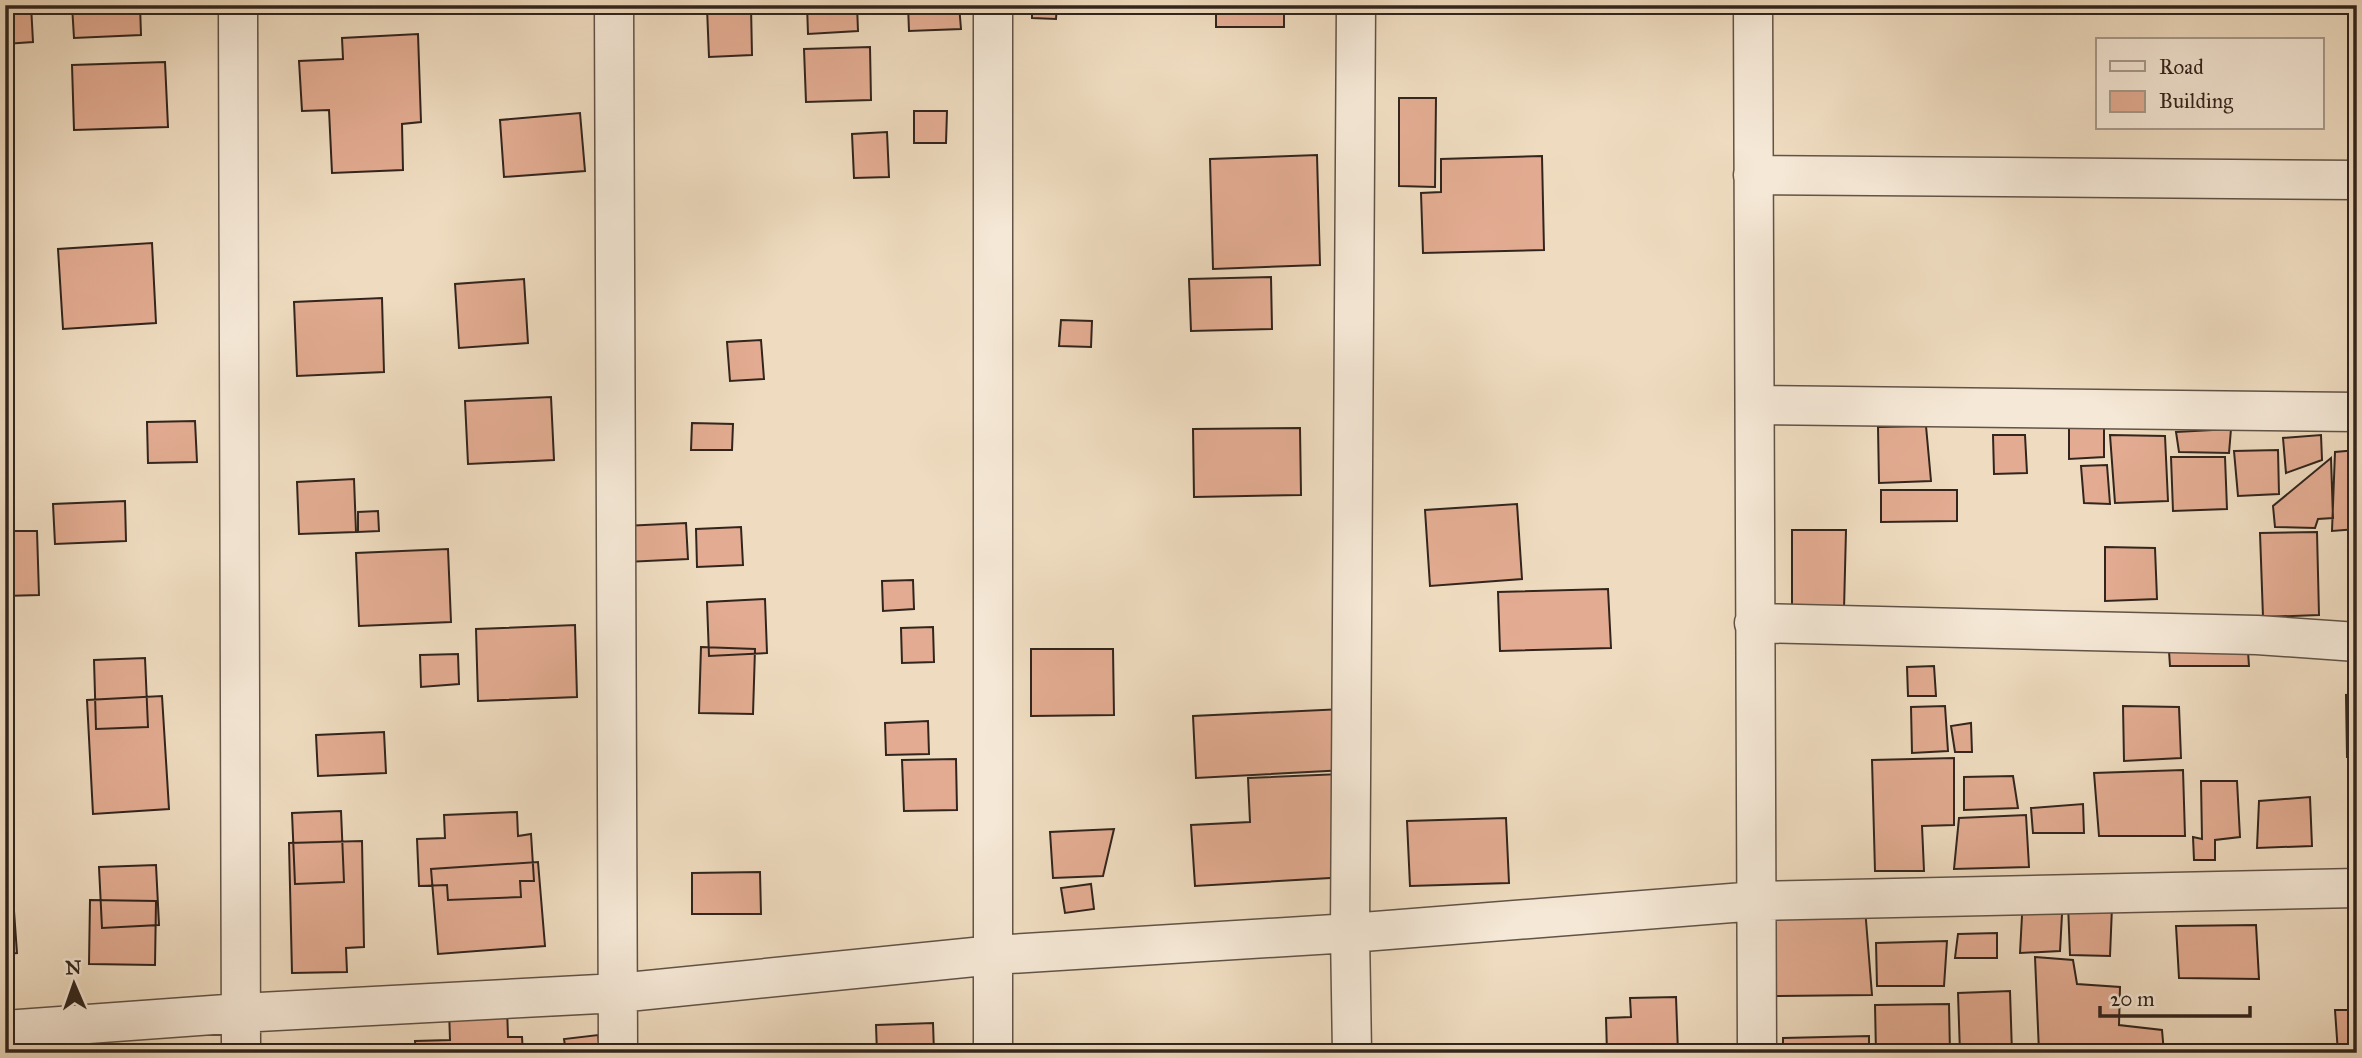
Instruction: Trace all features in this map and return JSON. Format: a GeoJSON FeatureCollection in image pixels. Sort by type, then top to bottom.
{"type":"FeatureCollection","features":[{"type":"Feature","properties":{"kind":"street"},"geometry":{"type":"LineString","coordinates":[[238,5],[240,1053]]}},
{"type":"Feature","properties":{"kind":"street"},"geometry":{"type":"LineString","coordinates":[[614,5],[618,1053]]}},
{"type":"Feature","properties":{"kind":"street"},"geometry":{"type":"LineString","coordinates":[[993,5],[993,1053]]}},
{"type":"Feature","properties":{"kind":"street"},"geometry":{"type":"LineString","coordinates":[[1352,1053],[1350,933],[1356,5]]}},
{"type":"Feature","properties":{"kind":"street"},"geometry":{"type":"LineString","coordinates":[[1753,5],[1757,1053]]}},
{"type":"Feature","properties":{"kind":"street"},"geometry":{"type":"LineString","coordinates":[[1753,175],[2357,180]]}},
{"type":"Feature","properties":{"kind":"street"},"geometry":{"type":"LineString","coordinates":[[1755,404],[2357,412]]}},
{"type":"Feature","properties":{"kind":"street"},"geometry":{"type":"LineString","coordinates":[[1754,623],[2258,635],[2357,642]]}},
{"type":"Feature","properties":{"kind":"street"},"geometry":{"type":"LineString","coordinates":[[5,1030],[240,1013],[618,993],[994,956],[1350,933],[1757,901],[2357,888]]}},
{"type":"Feature","properties":{"kind":"building"},"geometry":{"type":"Polygon","coordinates":[[[5,5],[31,5],[33,42],[5,44],[5,5]]]}},
{"type":"Feature","properties":{"kind":"building"},"geometry":{"type":"Polygon","coordinates":[[[72,5],[140,5],[141,35],[74,38],[72,5]]]}},
{"type":"Feature","properties":{"kind":"building"},"geometry":{"type":"Polygon","coordinates":[[[807,5],[857,5],[858,31],[808,34],[807,5]]]}},
{"type":"Feature","properties":{"kind":"building"},"geometry":{"type":"Polygon","coordinates":[[[908,5],[959,5],[961,29],[909,31],[908,5]]]}},
{"type":"Feature","properties":{"kind":"building"},"geometry":{"type":"Polygon","coordinates":[[[1032,5],[1057,5],[1056,19],[1032,18],[1032,5]]]}},
{"type":"Feature","properties":{"kind":"building"},"geometry":{"type":"Polygon","coordinates":[[[1216,5],[1284,5],[1284,27],[1216,27],[1216,5]]]}},
{"type":"Feature","properties":{"kind":"building"},"geometry":{"type":"Polygon","coordinates":[[[751,6],[752,55],[709,57],[707,8],[751,6]]]}},
{"type":"Feature","properties":{"kind":"building"},"geometry":{"type":"Polygon","coordinates":[[[418,34],[421,122],[402,124],[403,170],[332,173],[329,110],[302,111],[299,61],[343,59],[342,38],[418,34]]]}},
{"type":"Feature","properties":{"kind":"building"},"geometry":{"type":"Polygon","coordinates":[[[870,47],[871,100],[806,102],[804,49],[870,47]]]}},
{"type":"Feature","properties":{"kind":"building"},"geometry":{"type":"Polygon","coordinates":[[[165,62],[168,127],[74,130],[72,65],[165,62]]]}},
{"type":"Feature","properties":{"kind":"building"},"geometry":{"type":"Polygon","coordinates":[[[1399,98],[1436,98],[1435,187],[1399,186],[1399,98]]]}},
{"type":"Feature","properties":{"kind":"building"},"geometry":{"type":"Polygon","coordinates":[[[914,111],[947,111],[946,143],[914,143],[914,111]]]}},
{"type":"Feature","properties":{"kind":"building"},"geometry":{"type":"Polygon","coordinates":[[[580,113],[585,171],[504,177],[500,120],[580,113]]]}},
{"type":"Feature","properties":{"kind":"building"},"geometry":{"type":"Polygon","coordinates":[[[887,132],[889,177],[854,178],[852,134],[887,132]]]}},
{"type":"Feature","properties":{"kind":"building"},"geometry":{"type":"Polygon","coordinates":[[[1317,155],[1320,265],[1213,269],[1210,159],[1317,155]]]}},
{"type":"Feature","properties":{"kind":"building"},"geometry":{"type":"Polygon","coordinates":[[[1542,156],[1544,250],[1423,253],[1421,193],[1441,192],[1441,159],[1542,156]]]}},
{"type":"Feature","properties":{"kind":"building"},"geometry":{"type":"Polygon","coordinates":[[[152,243],[156,323],[63,329],[58,249],[152,243]]]}},
{"type":"Feature","properties":{"kind":"building"},"geometry":{"type":"Polygon","coordinates":[[[1271,277],[1272,329],[1191,331],[1189,279],[1271,277]]]}},
{"type":"Feature","properties":{"kind":"building"},"geometry":{"type":"Polygon","coordinates":[[[524,279],[528,343],[459,348],[455,284],[524,279]]]}},
{"type":"Feature","properties":{"kind":"building"},"geometry":{"type":"Polygon","coordinates":[[[382,298],[384,372],[297,376],[294,302],[382,298]]]}},
{"type":"Feature","properties":{"kind":"building"},"geometry":{"type":"Polygon","coordinates":[[[1061,320],[1092,321],[1091,347],[1059,346],[1061,320]]]}},
{"type":"Feature","properties":{"kind":"building"},"geometry":{"type":"Polygon","coordinates":[[[761,340],[764,379],[730,381],[727,342],[761,340]]]}},
{"type":"Feature","properties":{"kind":"building"},"geometry":{"type":"Polygon","coordinates":[[[551,397],[554,460],[468,464],[465,401],[551,397]]]}},
{"type":"Feature","properties":{"kind":"building"},"geometry":{"type":"Polygon","coordinates":[[[195,421],[197,462],[148,463],[147,422],[195,421]]]}},
{"type":"Feature","properties":{"kind":"building"},"geometry":{"type":"Polygon","coordinates":[[[692,423],[733,424],[732,450],[691,450],[692,423]]]}},
{"type":"Feature","properties":{"kind":"building"},"geometry":{"type":"Polygon","coordinates":[[[1926,426],[1931,481],[1879,483],[1878,427],[1926,426]]]}},
{"type":"Feature","properties":{"kind":"building"},"geometry":{"type":"Polygon","coordinates":[[[2104,426],[2104,457],[2069,459],[2069,427],[2104,426]]]}},
{"type":"Feature","properties":{"kind":"building"},"geometry":{"type":"Polygon","coordinates":[[[1300,428],[1301,495],[1194,497],[1193,429],[1300,428]]]}},
{"type":"Feature","properties":{"kind":"building"},"geometry":{"type":"Polygon","coordinates":[[[2231,429],[2229,453],[2179,452],[2176,432],[2231,429]]]}},
{"type":"Feature","properties":{"kind":"building"},"geometry":{"type":"Polygon","coordinates":[[[1993,435],[2025,435],[2027,473],[1994,474],[1993,435]]]}},
{"type":"Feature","properties":{"kind":"building"},"geometry":{"type":"Polygon","coordinates":[[[2110,435],[2165,436],[2168,501],[2115,503],[2110,435]]]}},
{"type":"Feature","properties":{"kind":"building"},"geometry":{"type":"Polygon","coordinates":[[[2321,435],[2322,460],[2286,473],[2283,438],[2321,435]]]}},
{"type":"Feature","properties":{"kind":"building"},"geometry":{"type":"Polygon","coordinates":[[[2278,450],[2279,494],[2238,496],[2234,451],[2278,450]]]}},
{"type":"Feature","properties":{"kind":"building"},"geometry":{"type":"Polygon","coordinates":[[[2357,450],[2357,529],[2332,531],[2335,452],[2357,450]]]}},
{"type":"Feature","properties":{"kind":"building"},"geometry":{"type":"Polygon","coordinates":[[[2171,457],[2225,457],[2227,509],[2173,511],[2171,457]]]}},
{"type":"Feature","properties":{"kind":"building"},"geometry":{"type":"Polygon","coordinates":[[[2331,458],[2333,518],[2318,519],[2315,528],[2275,527],[2273,506],[2331,458]]]}},
{"type":"Feature","properties":{"kind":"building"},"geometry":{"type":"Polygon","coordinates":[[[2107,465],[2110,504],[2084,503],[2081,466],[2107,465]]]}},
{"type":"Feature","properties":{"kind":"building"},"geometry":{"type":"Polygon","coordinates":[[[354,479],[356,532],[299,534],[297,482],[354,479]]]}},
{"type":"Feature","properties":{"kind":"building"},"geometry":{"type":"Polygon","coordinates":[[[1881,490],[1957,490],[1957,521],[1881,522],[1881,490]]]}},
{"type":"Feature","properties":{"kind":"building"},"geometry":{"type":"Polygon","coordinates":[[[125,501],[126,541],[55,544],[53,504],[125,501]]]}},
{"type":"Feature","properties":{"kind":"building"},"geometry":{"type":"Polygon","coordinates":[[[1517,504],[1522,579],[1430,586],[1425,510],[1517,504]]]}},
{"type":"Feature","properties":{"kind":"building"},"geometry":{"type":"Polygon","coordinates":[[[378,511],[379,531],[358,532],[358,512],[378,511]]]}},
{"type":"Feature","properties":{"kind":"building"},"geometry":{"type":"Polygon","coordinates":[[[686,523],[688,559],[626,562],[624,526],[686,523]]]}},
{"type":"Feature","properties":{"kind":"building"},"geometry":{"type":"Polygon","coordinates":[[[741,527],[743,565],[697,567],[696,529],[741,527]]]}},
{"type":"Feature","properties":{"kind":"building"},"geometry":{"type":"Polygon","coordinates":[[[1792,530],[1846,530],[1844,610],[1792,610],[1792,530]]]}},
{"type":"Feature","properties":{"kind":"building"},"geometry":{"type":"Polygon","coordinates":[[[5,531],[37,531],[39,595],[5,596],[5,531]]]}},
{"type":"Feature","properties":{"kind":"building"},"geometry":{"type":"Polygon","coordinates":[[[2317,532],[2319,615],[2263,617],[2260,533],[2317,532]]]}},
{"type":"Feature","properties":{"kind":"building"},"geometry":{"type":"Polygon","coordinates":[[[2105,547],[2155,548],[2157,599],[2105,601],[2105,547]]]}},
{"type":"Feature","properties":{"kind":"building"},"geometry":{"type":"Polygon","coordinates":[[[448,549],[451,622],[359,626],[356,553],[448,549]]]}},
{"type":"Feature","properties":{"kind":"building"},"geometry":{"type":"Polygon","coordinates":[[[913,580],[914,609],[883,611],[882,581],[913,580]]]}},
{"type":"Feature","properties":{"kind":"building"},"geometry":{"type":"Polygon","coordinates":[[[1608,589],[1611,648],[1500,651],[1498,592],[1608,589]]]}},
{"type":"Feature","properties":{"kind":"building"},"geometry":{"type":"Polygon","coordinates":[[[765,599],[767,653],[709,656],[707,602],[765,599]]]}},
{"type":"Feature","properties":{"kind":"building"},"geometry":{"type":"Polygon","coordinates":[[[575,625],[577,697],[478,701],[476,629],[575,625]]]}},
{"type":"Feature","properties":{"kind":"building"},"geometry":{"type":"Polygon","coordinates":[[[933,627],[934,662],[902,663],[901,628],[933,627]]]}},
{"type":"Feature","properties":{"kind":"building"},"geometry":{"type":"Polygon","coordinates":[[[2168,636],[2247,637],[2249,666],[2170,666],[2168,636]]]}},
{"type":"Feature","properties":{"kind":"building"},"geometry":{"type":"Polygon","coordinates":[[[701,647],[755,649],[753,714],[699,713],[701,647]]]}},
{"type":"Feature","properties":{"kind":"building"},"geometry":{"type":"Polygon","coordinates":[[[1031,649],[1113,649],[1114,715],[1031,716],[1031,649]]]}},
{"type":"Feature","properties":{"kind":"building"},"geometry":{"type":"Polygon","coordinates":[[[458,654],[459,684],[421,687],[420,655],[458,654]]]}},
{"type":"Feature","properties":{"kind":"building"},"geometry":{"type":"Polygon","coordinates":[[[145,658],[148,727],[96,729],[94,660],[145,658]]]}},
{"type":"Feature","properties":{"kind":"building"},"geometry":{"type":"Polygon","coordinates":[[[1934,666],[1936,696],[1908,696],[1907,667],[1934,666]]]}},
{"type":"Feature","properties":{"kind":"building"},"geometry":{"type":"Polygon","coordinates":[[[2357,694],[2357,756],[2347,757],[2346,695],[2357,694]]]}},
{"type":"Feature","properties":{"kind":"building"},"geometry":{"type":"Polygon","coordinates":[[[162,696],[169,809],[93,814],[87,700],[162,696]]]}},
{"type":"Feature","properties":{"kind":"building"},"geometry":{"type":"Polygon","coordinates":[[[1945,706],[1948,751],[1912,753],[1911,707],[1945,706]]]}},
{"type":"Feature","properties":{"kind":"building"},"geometry":{"type":"Polygon","coordinates":[[[2123,706],[2179,707],[2181,758],[2124,761],[2123,706]]]}},
{"type":"Feature","properties":{"kind":"building"},"geometry":{"type":"Polygon","coordinates":[[[1343,709],[1346,770],[1196,778],[1193,716],[1343,709]]]}},
{"type":"Feature","properties":{"kind":"building"},"geometry":{"type":"Polygon","coordinates":[[[928,721],[929,754],[886,755],[885,723],[928,721]]]}},
{"type":"Feature","properties":{"kind":"building"},"geometry":{"type":"Polygon","coordinates":[[[1971,723],[1972,752],[1955,752],[1951,726],[1971,723]]]}},
{"type":"Feature","properties":{"kind":"building"},"geometry":{"type":"Polygon","coordinates":[[[384,732],[386,773],[318,776],[316,735],[384,732]]]}},
{"type":"Feature","properties":{"kind":"building"},"geometry":{"type":"Polygon","coordinates":[[[1954,758],[1954,825],[1922,826],[1924,871],[1875,871],[1872,760],[1954,758]]]}},
{"type":"Feature","properties":{"kind":"building"},"geometry":{"type":"Polygon","coordinates":[[[956,759],[957,810],[904,811],[902,760],[956,759]]]}},
{"type":"Feature","properties":{"kind":"building"},"geometry":{"type":"Polygon","coordinates":[[[2183,770],[2185,836],[2099,836],[2094,773],[2183,770]]]}},
{"type":"Feature","properties":{"kind":"building"},"geometry":{"type":"Polygon","coordinates":[[[1341,774],[1347,877],[1195,886],[1191,825],[1250,822],[1248,778],[1341,774]]]}},
{"type":"Feature","properties":{"kind":"building"},"geometry":{"type":"Polygon","coordinates":[[[2013,776],[2018,808],[1964,810],[1964,777],[2013,776]]]}},
{"type":"Feature","properties":{"kind":"building"},"geometry":{"type":"Polygon","coordinates":[[[2201,781],[2237,781],[2240,837],[2215,840],[2215,860],[2194,860],[2193,837],[2202,839],[2201,781]]]}},
{"type":"Feature","properties":{"kind":"building"},"geometry":{"type":"Polygon","coordinates":[[[2310,797],[2312,846],[2257,848],[2259,801],[2310,797]]]}},
{"type":"Feature","properties":{"kind":"building"},"geometry":{"type":"Polygon","coordinates":[[[2083,804],[2084,833],[2033,833],[2031,808],[2083,804]]]}},
{"type":"Feature","properties":{"kind":"building"},"geometry":{"type":"Polygon","coordinates":[[[341,811],[344,882],[295,884],[292,813],[341,811]]]}},
{"type":"Feature","properties":{"kind":"building"},"geometry":{"type":"Polygon","coordinates":[[[517,812],[518,836],[531,834],[534,881],[520,881],[521,897],[448,900],[447,885],[419,886],[417,839],[445,838],[444,815],[517,812]]]}},
{"type":"Feature","properties":{"kind":"building"},"geometry":{"type":"Polygon","coordinates":[[[2026,815],[2029,867],[1954,869],[1959,818],[2026,815]]]}},
{"type":"Feature","properties":{"kind":"building"},"geometry":{"type":"Polygon","coordinates":[[[1506,818],[1509,883],[1410,886],[1407,821],[1506,818]]]}},
{"type":"Feature","properties":{"kind":"building"},"geometry":{"type":"Polygon","coordinates":[[[1114,829],[1103,876],[1053,878],[1050,832],[1114,829]]]}},
{"type":"Feature","properties":{"kind":"building"},"geometry":{"type":"Polygon","coordinates":[[[362,841],[364,947],[346,948],[347,972],[292,973],[289,843],[362,841]]]}},
{"type":"Feature","properties":{"kind":"building"},"geometry":{"type":"Polygon","coordinates":[[[538,862],[545,946],[438,954],[431,869],[538,862]]]}},
{"type":"Feature","properties":{"kind":"building"},"geometry":{"type":"Polygon","coordinates":[[[156,865],[159,925],[102,928],[99,867],[156,865]]]}},
{"type":"Feature","properties":{"kind":"building"},"geometry":{"type":"Polygon","coordinates":[[[11,869],[17,953],[5,954],[5,870],[11,869]]]}},
{"type":"Feature","properties":{"kind":"building"},"geometry":{"type":"Polygon","coordinates":[[[760,872],[761,914],[692,914],[692,873],[760,872]]]}},
{"type":"Feature","properties":{"kind":"building"},"geometry":{"type":"Polygon","coordinates":[[[1091,884],[1094,909],[1065,913],[1061,888],[1091,884]]]}},
{"type":"Feature","properties":{"kind":"building"},"geometry":{"type":"Polygon","coordinates":[[[2063,896],[2060,951],[2020,953],[2023,897],[2063,896]]]}},
{"type":"Feature","properties":{"kind":"building"},"geometry":{"type":"Polygon","coordinates":[[[90,900],[156,901],[155,965],[89,964],[90,900]]]}},
{"type":"Feature","properties":{"kind":"building"},"geometry":{"type":"Polygon","coordinates":[[[2068,904],[2112,907],[2110,956],[2070,955],[2068,904]]]}},
{"type":"Feature","properties":{"kind":"building"},"geometry":{"type":"Polygon","coordinates":[[[1773,907],[1865,908],[1872,995],[1776,996],[1773,907]]]}},
{"type":"Feature","properties":{"kind":"building"},"geometry":{"type":"Polygon","coordinates":[[[2256,925],[2259,979],[2179,978],[2176,926],[2256,925]]]}},
{"type":"Feature","properties":{"kind":"building"},"geometry":{"type":"Polygon","coordinates":[[[1997,933],[1997,958],[1955,958],[1958,934],[1997,933]]]}},
{"type":"Feature","properties":{"kind":"building"},"geometry":{"type":"Polygon","coordinates":[[[1947,941],[1944,986],[1877,986],[1876,943],[1947,941]]]}},
{"type":"Feature","properties":{"kind":"building"},"geometry":{"type":"Polygon","coordinates":[[[2035,957],[2073,960],[2077,984],[2120,987],[2119,1025],[2162,1030],[2164,1053],[2039,1052],[2035,957]]]}},
{"type":"Feature","properties":{"kind":"building"},"geometry":{"type":"Polygon","coordinates":[[[2010,991],[2012,1053],[1960,1053],[1958,993],[2010,991]]]}},
{"type":"Feature","properties":{"kind":"building"},"geometry":{"type":"Polygon","coordinates":[[[1676,997],[1678,1053],[1607,1053],[1606,1018],[1631,1017],[1630,998],[1676,997]]]}},
{"type":"Feature","properties":{"kind":"building"},"geometry":{"type":"Polygon","coordinates":[[[1949,1004],[1950,1053],[1876,1053],[1875,1005],[1949,1004]]]}},
{"type":"Feature","properties":{"kind":"building"},"geometry":{"type":"Polygon","coordinates":[[[507,1008],[508,1037],[522,1037],[523,1053],[416,1053],[415,1041],[450,1040],[449,1010],[507,1008]]]}},
{"type":"Feature","properties":{"kind":"building"},"geometry":{"type":"Polygon","coordinates":[[[2335,1010],[2357,1010],[2357,1053],[2338,1053],[2335,1010]]]}},
{"type":"Feature","properties":{"kind":"building"},"geometry":{"type":"Polygon","coordinates":[[[933,1023],[934,1052],[877,1053],[876,1025],[933,1023]]]}},
{"type":"Feature","properties":{"kind":"building"},"geometry":{"type":"Polygon","coordinates":[[[598,1035],[600,1053],[566,1053],[564,1039],[598,1035]]]}},
{"type":"Feature","properties":{"kind":"building"},"geometry":{"type":"Polygon","coordinates":[[[1869,1036],[1869,1053],[1783,1053],[1783,1038],[1869,1036]]]}},
{"type":"Feature","properties":{"kind":"building"},"geometry":{"type":"Polygon","coordinates":[[[767,1050],[767,1053],[687,1053],[767,1050]]]}}]}
